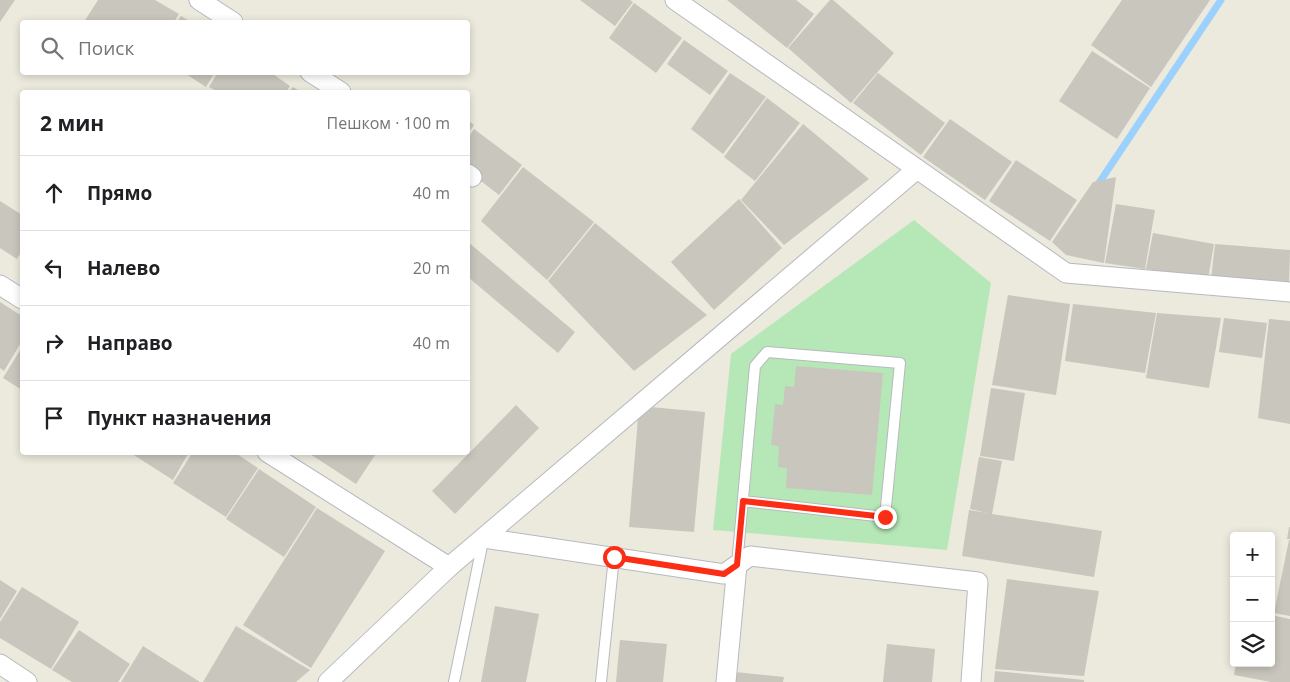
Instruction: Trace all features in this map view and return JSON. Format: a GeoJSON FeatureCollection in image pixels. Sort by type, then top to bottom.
{"type":"FeatureCollection","features":[{"type":"Feature","properties":{"kind":"street"},"geometry":{"type":"LineString","coordinates":[[198,0],[230,20]]}},
{"type":"Feature","properties":{"kind":"street"},"geometry":{"type":"LineString","coordinates":[[675,0],[1066,273],[1290,292]]}},
{"type":"Feature","properties":{"kind":"street"},"geometry":{"type":"LineString","coordinates":[[315,75],[338,90]]}},
{"type":"Feature","properties":{"kind":"street"},"geometry":{"type":"LineString","coordinates":[[328,682],[449,567],[917,169]]}},
{"type":"Feature","properties":{"kind":"street"},"geometry":{"type":"LineString","coordinates":[[0,285],[20,298]]}},
{"type":"Feature","properties":{"kind":"street"},"geometry":{"type":"LineString","coordinates":[[272,455],[449,567]]}},
{"type":"Feature","properties":{"kind":"street"},"geometry":{"type":"LineString","coordinates":[[484,538],[724,574],[750,556],[978,582],[970,682]]}},
{"type":"Feature","properties":{"kind":"street"},"geometry":{"type":"LineString","coordinates":[[726,682],[737,565]]}},
{"type":"Feature","properties":{"kind":"street"},"geometry":{"type":"LineString","coordinates":[[0,664],[27,682]]}},
{"type":"Feature","properties":{"kind":"lane"},"geometry":{"type":"LineString","coordinates":[[737,565],[755,366],[767,352],[900,363],[885,517],[743,501]]}},
{"type":"Feature","properties":{"kind":"lane"},"geometry":{"type":"LineString","coordinates":[[454,682],[484,538]]}},
{"type":"Feature","properties":{"kind":"lane"},"geometry":{"type":"LineString","coordinates":[[601,682],[614,557]]}},
{"type":"Feature","properties":{"kind":"green space"},"geometry":{"type":"Polygon","coordinates":[[[914,220],[991,283],[947,550],[713,530],[731,354],[914,220]]]}},
{"type":"Feature","properties":{"kind":"building"},"geometry":{"type":"Polygon","coordinates":[[[0,0],[15,0],[0,22],[0,0]]]}},
{"type":"Feature","properties":{"kind":"building"},"geometry":{"type":"Polygon","coordinates":[[[98,0],[155,0],[179,14],[175,20],[85,20],[98,0]]]}},
{"type":"Feature","properties":{"kind":"building"},"geometry":{"type":"Polygon","coordinates":[[[580,0],[630,0],[633,2],[615,26],[580,0]]]}},
{"type":"Feature","properties":{"kind":"building"},"geometry":{"type":"Polygon","coordinates":[[[727,0],[796,0],[814,14],[787,48],[727,0]]]}},
{"type":"Feature","properties":{"kind":"building"},"geometry":{"type":"Polygon","coordinates":[[[830,0],[833,0],[894,53],[851,103],[788,48],[830,0]]]}},
{"type":"Feature","properties":{"kind":"building"},"geometry":{"type":"Polygon","coordinates":[[[1122,0],[1210,0],[1151,87],[1091,45],[1122,0]]]}},
{"type":"Feature","properties":{"kind":"building"},"geometry":{"type":"Polygon","coordinates":[[[634,3],[682,38],[656,73],[609,38],[634,3]]]}},
{"type":"Feature","properties":{"kind":"building"},"geometry":{"type":"Polygon","coordinates":[[[181,16],[188,20],[178,20],[181,16]]]}},
{"type":"Feature","properties":{"kind":"building"},"geometry":{"type":"Polygon","coordinates":[[[684,40],[728,71],[710,95],[667,64],[684,40]]]}},
{"type":"Feature","properties":{"kind":"building"},"geometry":{"type":"Polygon","coordinates":[[[1092,51],[1150,88],[1117,139],[1059,101],[1092,51]]]}},
{"type":"Feature","properties":{"kind":"building"},"geometry":{"type":"Polygon","coordinates":[[[730,73],[766,97],[723,154],[691,129],[730,73]]]}},
{"type":"Feature","properties":{"kind":"building"},"geometry":{"type":"Polygon","coordinates":[[[878,73],[945,123],[921,155],[853,103],[878,73]]]}},
{"type":"Feature","properties":{"kind":"building"},"geometry":{"type":"Polygon","coordinates":[[[188,75],[213,75],[206,87],[188,75]]]}},
{"type":"Feature","properties":{"kind":"building"},"geometry":{"type":"Polygon","coordinates":[[[216,75],[274,75],[290,86],[287,90],[214,90],[209,87],[216,75]]]}},
{"type":"Feature","properties":{"kind":"building"},"geometry":{"type":"Polygon","coordinates":[[[767,98],[800,123],[755,181],[724,157],[767,98]]]}},
{"type":"Feature","properties":{"kind":"building"},"geometry":{"type":"Polygon","coordinates":[[[950,119],[1012,162],[985,200],[923,157],[950,119]]]}},
{"type":"Feature","properties":{"kind":"building"},"geometry":{"type":"Polygon","coordinates":[[[470,122],[474,125],[470,131],[470,122]]]}},
{"type":"Feature","properties":{"kind":"building"},"geometry":{"type":"Polygon","coordinates":[[[803,124],[869,179],[784,245],[741,200],[803,124]]]}},
{"type":"Feature","properties":{"kind":"building"},"geometry":{"type":"Polygon","coordinates":[[[474,129],[522,165],[499,195],[470,173],[470,135],[474,129]]]}},
{"type":"Feature","properties":{"kind":"building"},"geometry":{"type":"Polygon","coordinates":[[[1016,160],[1077,200],[1050,241],[989,201],[1016,160]]]}},
{"type":"Feature","properties":{"kind":"building"},"geometry":{"type":"Polygon","coordinates":[[[523,167],[594,222],[547,280],[481,221],[523,167]]]}},
{"type":"Feature","properties":{"kind":"building"},"geometry":{"type":"Polygon","coordinates":[[[1116,177],[1104,263],[1066,255],[1052,242],[1093,182],[1116,177]]]}},
{"type":"Feature","properties":{"kind":"building"},"geometry":{"type":"Polygon","coordinates":[[[739,199],[782,248],[714,310],[671,262],[739,199]]]}},
{"type":"Feature","properties":{"kind":"building"},"geometry":{"type":"Polygon","coordinates":[[[0,201],[20,214],[20,254],[17,259],[0,248],[0,201]]]}},
{"type":"Feature","properties":{"kind":"building"},"geometry":{"type":"Polygon","coordinates":[[[1116,204],[1155,210],[1145,269],[1105,263],[1116,204]]]}},
{"type":"Feature","properties":{"kind":"building"},"geometry":{"type":"Polygon","coordinates":[[[595,223],[707,315],[634,371],[548,281],[595,223]]]}},
{"type":"Feature","properties":{"kind":"building"},"geometry":{"type":"Polygon","coordinates":[[[1153,233],[1214,244],[1208,279],[1146,269],[1153,233]]]}},
{"type":"Feature","properties":{"kind":"building"},"geometry":{"type":"Polygon","coordinates":[[[470,244],[575,332],[558,353],[470,279],[470,244]]]}},
{"type":"Feature","properties":{"kind":"building"},"geometry":{"type":"Polygon","coordinates":[[[1215,244],[1290,250],[1289,286],[1211,279],[1215,244]]]}},
{"type":"Feature","properties":{"kind":"building"},"geometry":{"type":"Polygon","coordinates":[[[1008,295],[1070,304],[1056,395],[992,385],[1008,295]]]}},
{"type":"Feature","properties":{"kind":"building"},"geometry":{"type":"Polygon","coordinates":[[[0,302],[20,315],[20,344],[4,371],[0,368],[0,302]]]}},
{"type":"Feature","properties":{"kind":"building"},"geometry":{"type":"Polygon","coordinates":[[[1073,304],[1156,313],[1145,373],[1065,361],[1073,304]]]}},
{"type":"Feature","properties":{"kind":"building"},"geometry":{"type":"Polygon","coordinates":[[[1157,313],[1221,318],[1209,388],[1146,378],[1157,313]]]}},
{"type":"Feature","properties":{"kind":"building"},"geometry":{"type":"Polygon","coordinates":[[[1224,318],[1267,323],[1262,358],[1219,352],[1224,318]]]}},
{"type":"Feature","properties":{"kind":"building"},"geometry":{"type":"Polygon","coordinates":[[[1269,319],[1290,321],[1290,424],[1258,418],[1269,319]]]}},
{"type":"Feature","properties":{"kind":"building"},"geometry":{"type":"Polygon","coordinates":[[[20,350],[20,389],[3,378],[20,350]]]}},
{"type":"Feature","properties":{"kind":"building"},"geometry":{"type":"Polygon","coordinates":[[[796,366],[883,373],[872,495],[786,488],[787,468],[778,467],[779,446],[771,445],[775,404],[783,405],[785,386],[794,387],[796,366]]]}},
{"type":"Feature","properties":{"kind":"building"},"geometry":{"type":"Polygon","coordinates":[[[991,388],[1025,393],[1014,461],[980,456],[991,388]]]}},
{"type":"Feature","properties":{"kind":"building"},"geometry":{"type":"Polygon","coordinates":[[[516,405],[539,428],[455,514],[432,491],[467,455],[470,455],[470,452],[516,405]]]}},
{"type":"Feature","properties":{"kind":"building"},"geometry":{"type":"Polygon","coordinates":[[[639,406],[705,412],[694,532],[629,527],[639,406]]]}},
{"type":"Feature","properties":{"kind":"building"},"geometry":{"type":"Polygon","coordinates":[[[134,455],[187,455],[173,480],[134,455]]]}},
{"type":"Feature","properties":{"kind":"building"},"geometry":{"type":"Polygon","coordinates":[[[191,455],[238,455],[258,468],[226,517],[173,483],[191,455]]]}},
{"type":"Feature","properties":{"kind":"building"},"geometry":{"type":"Polygon","coordinates":[[[312,455],[375,455],[356,484],[312,455]]]}},
{"type":"Feature","properties":{"kind":"building"},"geometry":{"type":"Polygon","coordinates":[[[979,457],[1002,461],[992,514],[1102,531],[1094,577],[962,556],[969,510],[988,513],[970,509],[979,457]]]}},
{"type":"Feature","properties":{"kind":"building"},"geometry":{"type":"Polygon","coordinates":[[[259,469],[316,507],[284,557],[226,519],[259,469]]]}},
{"type":"Feature","properties":{"kind":"building"},"geometry":{"type":"Polygon","coordinates":[[[317,508],[385,551],[311,668],[243,625],[317,508]]]}},
{"type":"Feature","properties":{"kind":"building"},"geometry":{"type":"Polygon","coordinates":[[[1289,527],[1290,539],[1287,539],[1289,527]]]}},
{"type":"Feature","properties":{"kind":"building"},"geometry":{"type":"Polygon","coordinates":[[[1290,540],[1290,616],[1275,613],[1290,540]]]}},
{"type":"Feature","properties":{"kind":"building"},"geometry":{"type":"Polygon","coordinates":[[[1007,579],[1099,591],[1084,676],[995,669],[1007,579]]]}},
{"type":"Feature","properties":{"kind":"building"},"geometry":{"type":"Polygon","coordinates":[[[0,580],[17,591],[0,619],[0,580]]]}},
{"type":"Feature","properties":{"kind":"building"},"geometry":{"type":"Polygon","coordinates":[[[22,587],[79,622],[51,669],[0,638],[0,622],[22,587]]]}},
{"type":"Feature","properties":{"kind":"building"},"geometry":{"type":"Polygon","coordinates":[[[495,606],[539,614],[526,682],[481,682],[495,606]]]}},
{"type":"Feature","properties":{"kind":"building"},"geometry":{"type":"Polygon","coordinates":[[[1275,616],[1290,619],[1290,682],[1271,682],[1234,675],[1235,667],[1275,667],[1275,616]]]}},
{"type":"Feature","properties":{"kind":"building"},"geometry":{"type":"Polygon","coordinates":[[[236,626],[310,670],[296,682],[203,682],[236,626]]]}},
{"type":"Feature","properties":{"kind":"building"},"geometry":{"type":"Polygon","coordinates":[[[79,630],[130,664],[118,682],[72,682],[52,670],[79,630]]]}},
{"type":"Feature","properties":{"kind":"building"},"geometry":{"type":"Polygon","coordinates":[[[620,640],[667,644],[663,682],[616,682],[620,640]]]}},
{"type":"Feature","properties":{"kind":"building"},"geometry":{"type":"Polygon","coordinates":[[[887,644],[935,649],[932,682],[883,682],[887,644]]]}},
{"type":"Feature","properties":{"kind":"building"},"geometry":{"type":"Polygon","coordinates":[[[143,646],[200,682],[121,682],[143,646]]]}},
{"type":"Feature","properties":{"kind":"building"},"geometry":{"type":"Polygon","coordinates":[[[995,671],[1084,680],[1084,682],[994,682],[995,671]]]}},
{"type":"Feature","properties":{"kind":"building"},"geometry":{"type":"Polygon","coordinates":[[[735,672],[784,677],[783,682],[734,682],[735,672]]]}},
{"type":"Feature","properties":{"kind":"waterway"},"geometry":{"type":"LineString","coordinates":[[1097,186],[1221,0]]}},
{"type":"Feature","properties":{"kind":"route"},"geometry":{"type":"LineString","coordinates":[[614,557],[724,574],[737,565],[743,501],[885,517]]}}]}
